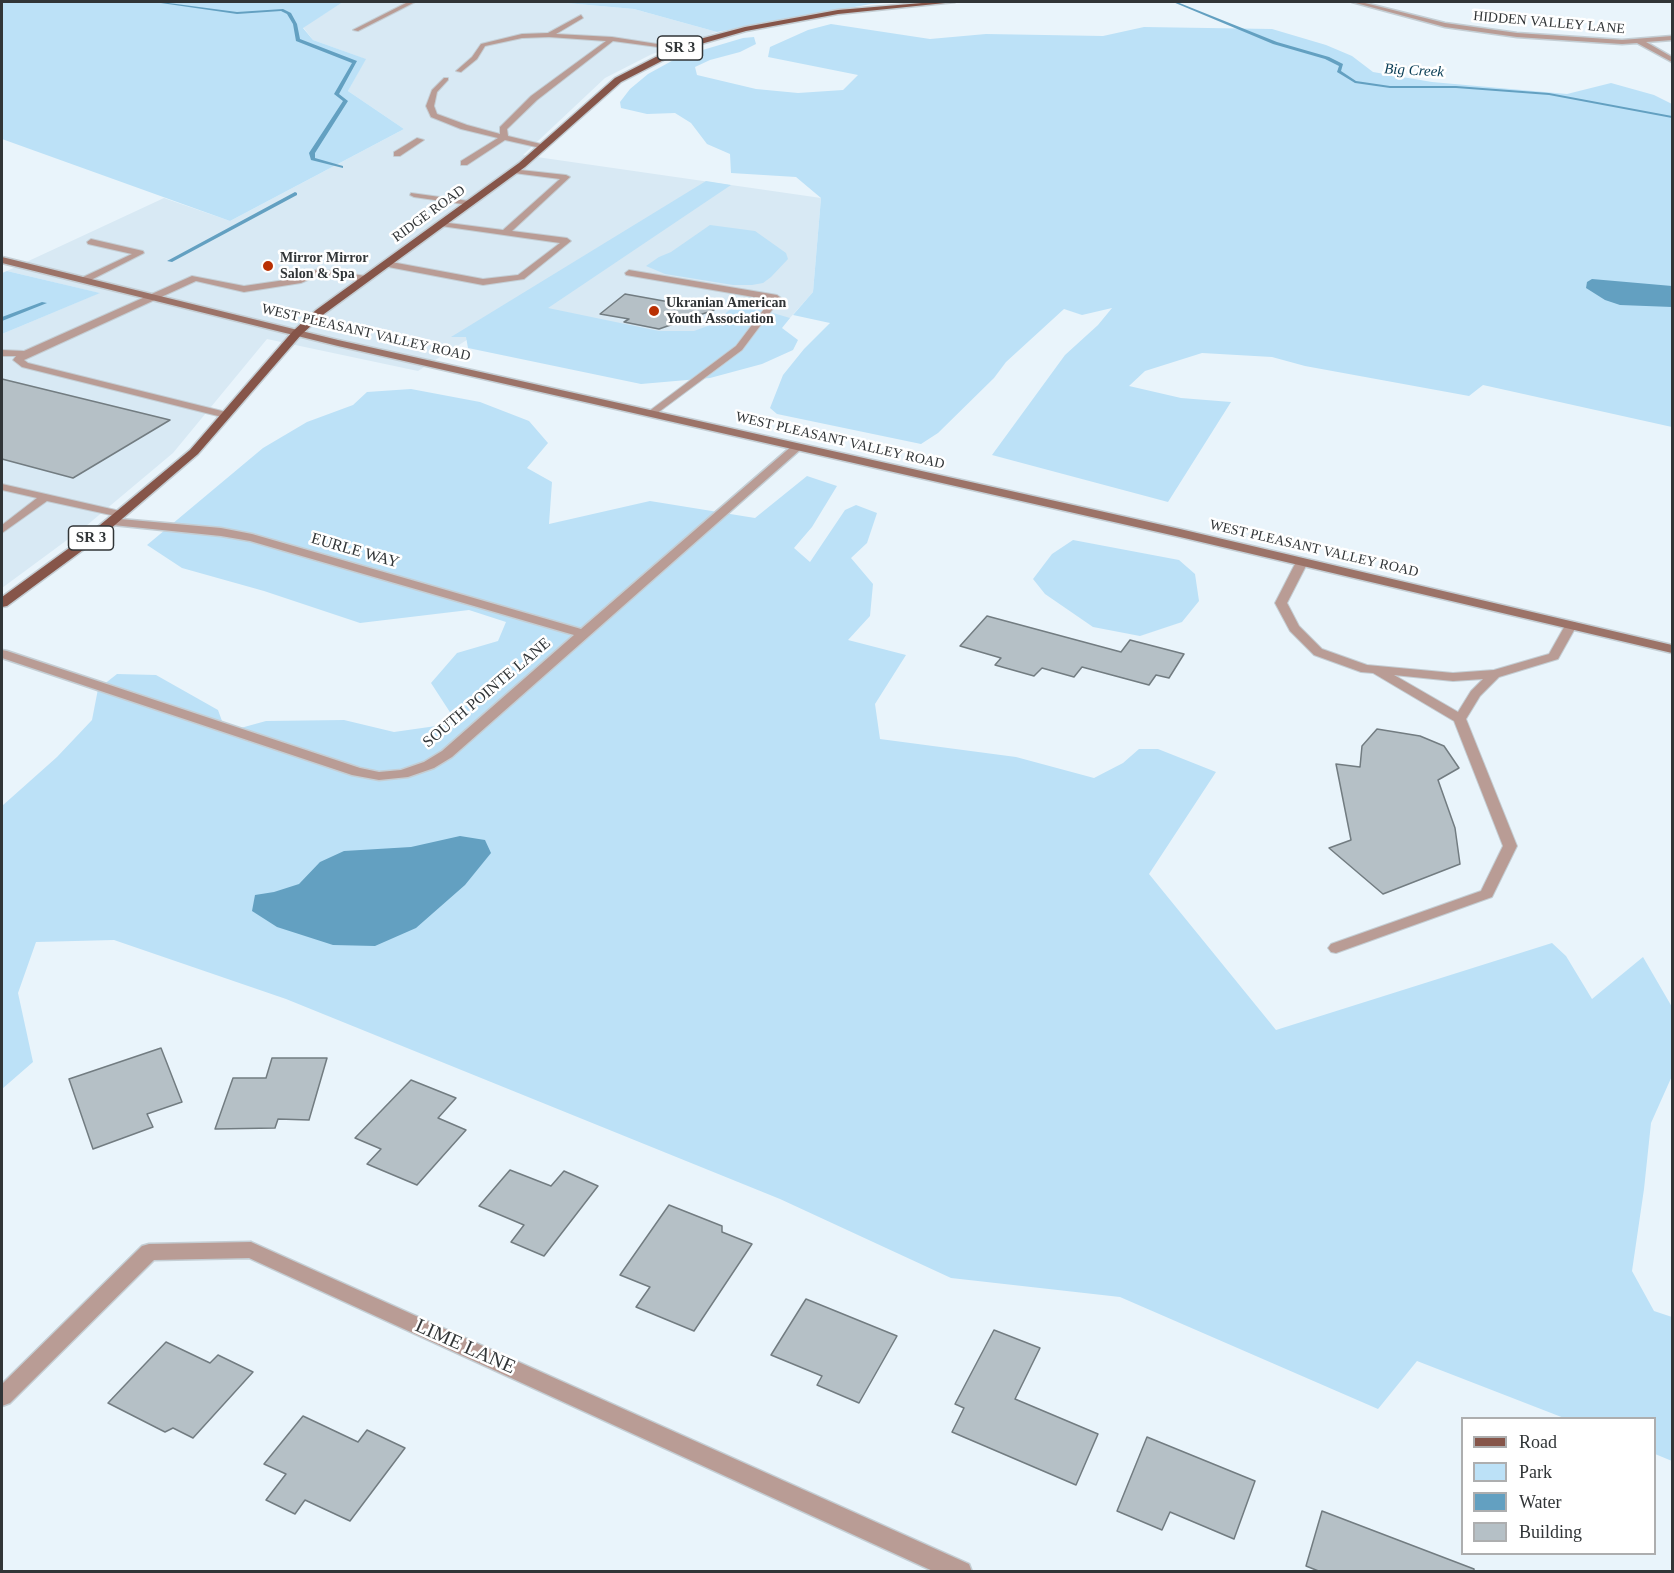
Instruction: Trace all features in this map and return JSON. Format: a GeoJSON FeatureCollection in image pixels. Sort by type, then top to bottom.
{"type":"FeatureCollection","features":[{"type":"Feature","properties":{"kind":"main road","name":"RIDGE ROAD"},"geometry":{"type":"LineString","coordinates":[[2,603],[117,518],[195,452],[297,333],[320,312],[514,171],[618,80],[680,48],[745,29],[838,12],[952,2]]}},
{"type":"Feature","properties":{"kind":"main road","name":"WEST PLEASANT VALLEY ROAD"},"geometry":{"type":"LineString","coordinates":[[2,260],[297,333],[1302,562],[1672,649]]}},
{"type":"Feature","properties":{"kind":"street","name":"HIDDEN VALLEY LANE"},"geometry":{"type":"LineString","coordinates":[[1354,2],[1425,21],[1474,30],[1567,39],[1640,42],[1672,38]]}},
{"type":"Feature","properties":{"kind":"street"},"geometry":{"type":"LineString","coordinates":[[1640,42],[1672,60]]}},
{"type":"Feature","properties":{"kind":"street","name":"SOUTH POINTE LANE"},"geometry":{"type":"LineString","coordinates":[[2,654],[357,772],[379,776],[412,771],[429,765],[447,754],[797,447]]}},
{"type":"Feature","properties":{"kind":"street","name":"EURLE WAY"},"geometry":{"type":"LineString","coordinates":[[117,518],[241,535],[584,634]]}},
{"type":"Feature","properties":{"kind":"street","name":"LIME LANE"},"geometry":{"type":"LineString","coordinates":[[2,1397],[149,1252],[251,1250],[961,1572]]}},
{"type":"Feature","properties":{"kind":"lane"},"geometry":{"type":"LineString","coordinates":[[356,30],[412,2]]}},
{"type":"Feature","properties":{"kind":"lane"},"geometry":{"type":"LineString","coordinates":[[549,35],[582,17]]}},
{"type":"Feature","properties":{"kind":"lane"},"geometry":{"type":"LineString","coordinates":[[459,71],[475,58],[483,45],[522,36],[549,35],[612,39],[680,48]]}},
{"type":"Feature","properties":{"kind":"lane"},"geometry":{"type":"LineString","coordinates":[[504,137],[503,129],[534,98],[612,39]]}},
{"type":"Feature","properties":{"kind":"lane"},"geometry":{"type":"LineString","coordinates":[[446,80],[434,91],[430,106],[434,115],[453,124],[542,147]]}},
{"type":"Feature","properties":{"kind":"lane"},"geometry":{"type":"LineString","coordinates":[[464,163],[504,137]]}},
{"type":"Feature","properties":{"kind":"lane"},"geometry":{"type":"LineString","coordinates":[[397,154],[420,140]]}},
{"type":"Feature","properties":{"kind":"lane"},"geometry":{"type":"LineString","coordinates":[[505,233],[566,177],[514,171]]}},
{"type":"Feature","properties":{"kind":"lane"},"geometry":{"type":"LineString","coordinates":[[414,195],[469,203]]}},
{"type":"Feature","properties":{"kind":"lane"},"geometry":{"type":"LineString","coordinates":[[386,264],[483,282],[492,281],[521,277],[567,241],[441,224]]}},
{"type":"Feature","properties":{"kind":"lane"},"geometry":{"type":"LineString","coordinates":[[84,280],[140,254],[91,242]]}},
{"type":"Feature","properties":{"kind":"lane"},"geometry":{"type":"LineString","coordinates":[[226,415],[25,365],[18,360],[25,354],[150,296],[195,278],[244,289],[301,280],[318,272],[366,279]]}},
{"type":"Feature","properties":{"kind":"lane"},"geometry":{"type":"LineString","coordinates":[[629,273],[777,298],[739,348],[652,414]]}},
{"type":"Feature","properties":{"kind":"lane"},"geometry":{"type":"LineString","coordinates":[[2,353],[25,354]]}},
{"type":"Feature","properties":{"kind":"lane"},"geometry":{"type":"LineString","coordinates":[[2,487],[117,518]]}},
{"type":"Feature","properties":{"kind":"lane"},"geometry":{"type":"LineString","coordinates":[[2,530],[45,497]]}},
{"type":"Feature","properties":{"kind":"lane"},"geometry":{"type":"LineString","coordinates":[[1302,562],[1281,603],[1294,628],[1318,652],[1365,669],[1454,677],[1495,674],[1554,656],[1570,625]]}},
{"type":"Feature","properties":{"kind":"lane"},"geometry":{"type":"LineString","coordinates":[[1336,948],[1487,894],[1510,846],[1460,718],[1376,670]]}},
{"type":"Feature","properties":{"kind":"lane"},"geometry":{"type":"LineString","coordinates":[[1460,718],[1475,694],[1495,674]]}},
{"type":"Feature","properties":{"kind":"shaded area"},"geometry":{"type":"Polygon","coordinates":[[[343,2],[555,2],[634,9],[717,32],[652,54],[605,78],[523,155],[821,198],[813,292],[758,354],[517,308],[418,371],[267,339],[173,453],[86,526],[2,588],[2,334],[99,293],[7,271],[164,198],[230,221],[404,129],[348,91],[365,59],[313,40],[303,27],[343,2]]]}},
{"type":"Feature","properties":{"kind":"green space"},"geometry":{"type":"Polygon","coordinates":[[[2,2],[343,2],[303,28],[313,40],[366,59],[348,91],[404,129],[230,221],[2,139],[2,2]]]}},
{"type":"Feature","properties":{"kind":"green space"},"geometry":{"type":"Polygon","coordinates":[[[555,2],[895,2],[871,4],[717,32],[634,9],[555,2]]]}},
{"type":"Feature","properties":{"kind":"green space"},"geometry":{"type":"Polygon","coordinates":[[[831,24],[930,39],[986,34],[1103,36],[1144,27],[1272,29],[1326,45],[1352,56],[1373,72],[1432,82],[1567,94],[1611,83],[1654,95],[1672,104],[1672,427],[1483,385],[1469,396],[1305,366],[1272,357],[1202,353],[1145,371],[1129,386],[1181,398],[1231,402],[1168,502],[992,455],[1065,355],[1098,325],[1112,308],[1082,315],[1064,309],[1006,362],[994,378],[938,433],[921,444],[777,414],[770,408],[783,375],[804,349],[830,323],[793,315],[813,292],[821,198],[796,177],[731,173],[730,154],[707,144],[691,123],[675,113],[647,114],[621,108],[620,102],[630,89],[648,74],[679,57],[743,38],[754,37],[756,44],[740,52],[710,60],[695,67],[697,75],[756,89],[798,93],[843,90],[858,75],[768,57],[770,47],[808,30],[831,24]]]}},
{"type":"Feature","properties":{"kind":"green space"},"geometry":{"type":"Polygon","coordinates":[[[706,181],[731,185],[548,308],[659,331],[694,331],[713,324],[734,306],[756,308],[790,318],[782,328],[798,340],[793,350],[762,364],[710,378],[641,384],[468,348],[466,337],[451,337],[706,181]]]}},
{"type":"Feature","properties":{"kind":"green space"},"geometry":{"type":"Polygon","coordinates":[[[710,225],[755,231],[786,253],[788,259],[763,283],[752,285],[733,285],[665,274],[646,266],[710,225]]]}},
{"type":"Feature","properties":{"kind":"green space"},"geometry":{"type":"Polygon","coordinates":[[[7,271],[100,293],[2,334],[2,273],[7,271]]]}},
{"type":"Feature","properties":{"kind":"green space"},"geometry":{"type":"Polygon","coordinates":[[[411,389],[480,402],[529,421],[548,443],[527,468],[552,482],[549,524],[650,501],[755,518],[807,476],[837,486],[812,527],[794,548],[810,562],[845,510],[856,505],[877,513],[867,543],[851,558],[873,584],[870,616],[848,640],[906,655],[875,704],[880,739],[1016,757],[1094,778],[1123,763],[1139,749],[1158,749],[1216,772],[1149,874],[1276,1030],[1552,943],[1566,956],[1592,999],[1643,957],[1672,1007],[1672,1076],[1651,1123],[1632,1271],[1654,1311],[1672,1317],[1672,1461],[1656,1454],[1656,1417],[1561,1417],[1417,1361],[1378,1409],[1120,1297],[951,1278],[780,1199],[286,999],[114,940],[36,942],[18,993],[33,1062],[2,1089],[2,806],[57,757],[92,720],[98,689],[117,674],[156,675],[218,710],[226,732],[266,721],[344,720],[394,732],[457,723],[431,683],[457,653],[498,641],[506,622],[469,610],[360,623],[264,591],[182,568],[147,545],[263,448],[307,422],[353,405],[367,392],[411,389]]]}},
{"type":"Feature","properties":{"kind":"green space"},"geometry":{"type":"Polygon","coordinates":[[[1073,540],[1179,560],[1195,574],[1199,601],[1182,622],[1140,636],[1093,627],[1045,594],[1033,579],[1052,554],[1073,540]]]}},
{"type":"Feature","properties":{"kind":"water"},"geometry":{"type":"Polygon","coordinates":[[[1592,279],[1672,286],[1672,307],[1620,305],[1605,300],[1586,288],[1587,282],[1592,279]]]}},
{"type":"Feature","properties":{"kind":"water"},"geometry":{"type":"Polygon","coordinates":[[[460,836],[485,840],[491,853],[465,885],[416,928],[375,946],[333,945],[277,927],[252,911],[255,895],[299,884],[320,862],[344,851],[411,847],[460,836]]]}},
{"type":"Feature","properties":{"kind":"building","name":"Ukranian American Youth Association"},"geometry":{"type":"Polygon","coordinates":[[[625,294],[714,310],[659,329],[624,322],[629,319],[600,314],[625,294]]]}},
{"type":"Feature","properties":{"kind":"building"},"geometry":{"type":"Polygon","coordinates":[[[2,379],[170,420],[73,478],[2,459],[2,379]]]}},
{"type":"Feature","properties":{"kind":"building"},"geometry":{"type":"Polygon","coordinates":[[[987,616],[1121,652],[1130,640],[1184,654],[1169,678],[1156,675],[1149,685],[1082,667],[1074,677],[1042,668],[1034,676],[995,665],[1001,658],[960,646],[987,616]]]}},
{"type":"Feature","properties":{"kind":"building"},"geometry":{"type":"Polygon","coordinates":[[[1377,729],[1420,736],[1444,746],[1459,768],[1438,780],[1455,828],[1460,864],[1383,894],[1329,848],[1351,840],[1336,764],[1360,767],[1362,746],[1377,729]]]}},
{"type":"Feature","properties":{"kind":"building"},"geometry":{"type":"Polygon","coordinates":[[[161,1048],[182,1102],[147,1114],[153,1127],[93,1149],[69,1079],[161,1048]]]}},
{"type":"Feature","properties":{"kind":"building"},"geometry":{"type":"Polygon","coordinates":[[[272,1058],[327,1058],[309,1120],[278,1119],[275,1128],[215,1129],[233,1078],[266,1078],[272,1058]]]}},
{"type":"Feature","properties":{"kind":"building"},"geometry":{"type":"Polygon","coordinates":[[[411,1080],[456,1098],[438,1118],[466,1130],[417,1185],[367,1164],[381,1149],[355,1138],[411,1080]]]}},
{"type":"Feature","properties":{"kind":"building"},"geometry":{"type":"Polygon","coordinates":[[[510,1170],[551,1186],[564,1171],[598,1186],[544,1256],[511,1242],[524,1225],[479,1206],[510,1170]]]}},
{"type":"Feature","properties":{"kind":"building"},"geometry":{"type":"Polygon","coordinates":[[[669,1205],[722,1226],[722,1232],[752,1244],[694,1331],[636,1307],[650,1287],[620,1275],[669,1205]]]}},
{"type":"Feature","properties":{"kind":"building"},"geometry":{"type":"Polygon","coordinates":[[[806,1299],[897,1336],[859,1403],[817,1385],[822,1376],[771,1355],[806,1299]]]}},
{"type":"Feature","properties":{"kind":"building"},"geometry":{"type":"Polygon","coordinates":[[[994,1330],[1040,1348],[1015,1399],[1098,1434],[1076,1485],[952,1432],[964,1408],[955,1404],[994,1330]]]}},
{"type":"Feature","properties":{"kind":"building"},"geometry":{"type":"Polygon","coordinates":[[[166,1342],[210,1363],[218,1355],[253,1372],[193,1438],[173,1428],[165,1432],[108,1403],[166,1342]]]}},
{"type":"Feature","properties":{"kind":"building"},"geometry":{"type":"Polygon","coordinates":[[[303,1416],[358,1442],[367,1430],[405,1448],[350,1521],[305,1500],[295,1514],[266,1500],[286,1474],[264,1464],[303,1416]]]}},
{"type":"Feature","properties":{"kind":"building"},"geometry":{"type":"Polygon","coordinates":[[[1147,1437],[1255,1481],[1234,1539],[1170,1512],[1162,1530],[1117,1511],[1147,1437]]]}},
{"type":"Feature","properties":{"kind":"building"},"geometry":{"type":"Polygon","coordinates":[[[1322,1511],[1474,1569],[1474,1572],[1321,1572],[1306,1566],[1322,1511]]]}},
{"type":"Feature","properties":{"kind":"waterway"},"geometry":{"type":"LineString","coordinates":[[156,2],[237,13],[282,10],[289,13],[295,24],[298,40],[355,62],[336,94],[346,101],[312,153],[313,159],[341,167]]}},
{"type":"Feature","properties":{"kind":"waterway","name":"Big Creek"},"geometry":{"type":"LineString","coordinates":[[1175,2],[1275,43],[1327,58],[1341,65],[1339,71],[1355,82],[1390,87],[1456,87],[1549,94],[1672,117]]}},
{"type":"Feature","properties":{"kind":"waterway"},"geometry":{"type":"LineString","coordinates":[[170,261],[295,194]]}},
{"type":"Feature","properties":{"kind":"waterway"},"geometry":{"type":"LineString","coordinates":[[2,319],[44,303]]}},
{"type":"Feature","properties":{"kind":"place","name":"Mirror Mirror Salon & Spa"},"geometry":{"type":"Point","coordinates":[268,266]}},
{"type":"Feature","properties":{"kind":"place","name":"Ukranian American Youth Association"},"geometry":{"type":"Point","coordinates":[654,311]}}]}
